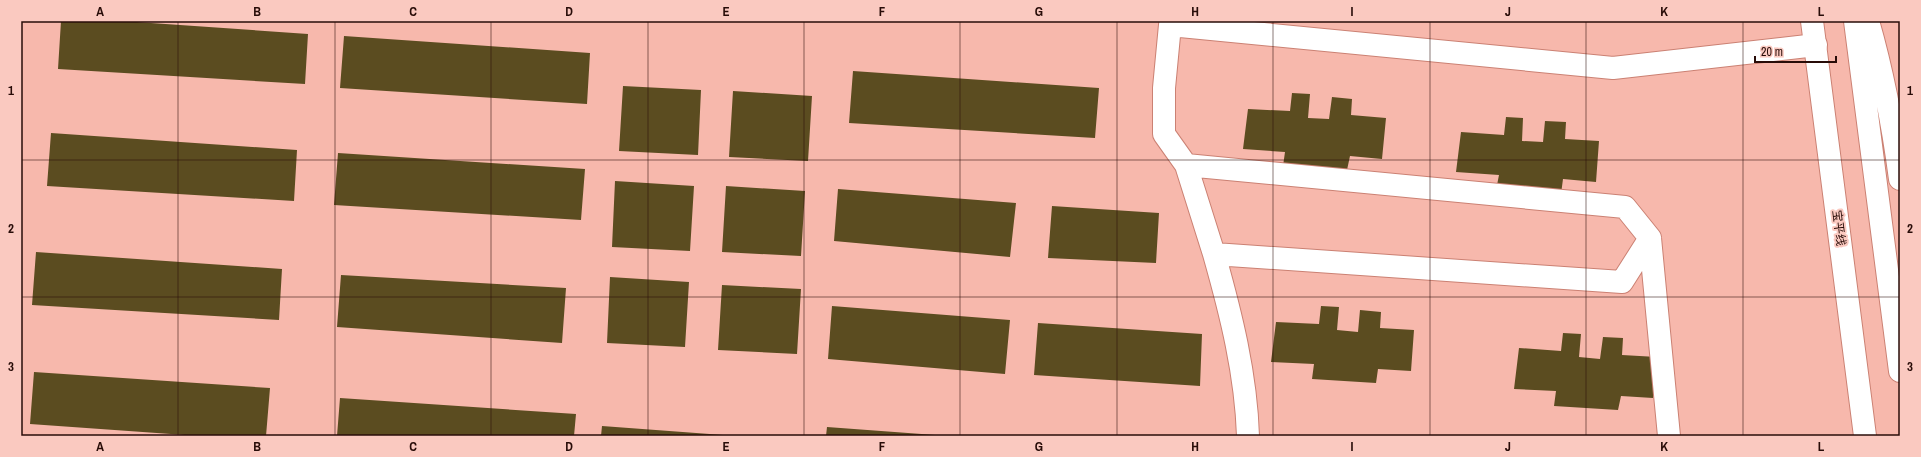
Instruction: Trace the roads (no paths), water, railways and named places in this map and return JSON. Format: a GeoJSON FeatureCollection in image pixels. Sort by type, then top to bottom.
{"type":"FeatureCollection","features":[{"type":"Feature","properties":{"kind":"street","name":"宝平线"},"geometry":{"type":"LineString","coordinates":[[1812,21],[1865,436]]}},
{"type":"Feature","properties":{"kind":"street"},"geometry":{"type":"LineString","coordinates":[[1854,21],[1900,371]]}},
{"type":"Feature","properties":{"kind":"street"},"geometry":{"type":"LineString","coordinates":[[1868,21],[1880,62],[1893,130],[1900,179]]}},
{"type":"Feature","properties":{"kind":"street"},"geometry":{"type":"LineString","coordinates":[[1248,436],[1247,415],[1232,320],[1214,254],[1186,165],[1164,134],[1164,88],[1170,23],[1613,68],[1816,45]]}},
{"type":"Feature","properties":{"kind":"street"},"geometry":{"type":"LineString","coordinates":[[1186,165],[1625,207],[1650,238],[1669,436]]}},
{"type":"Feature","properties":{"kind":"street"},"geometry":{"type":"LineString","coordinates":[[1214,254],[1622,282],[1650,238]]}}]}
